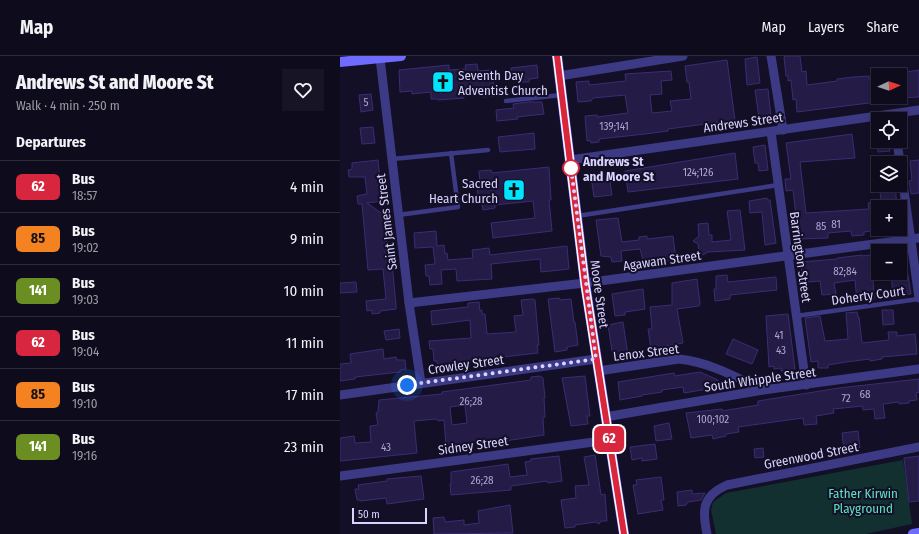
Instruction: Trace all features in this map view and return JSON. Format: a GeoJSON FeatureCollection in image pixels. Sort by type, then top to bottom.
{"type":"FeatureCollection","features":[{"type":"Feature","properties":{"kind":"street"},"geometry":{"type":"LineString","coordinates":[[340,62],[401,56]]}},
{"type":"Feature","properties":{"kind":"street","name":"Moore Street"},"geometry":{"type":"LineString","coordinates":[[557,56],[558,76],[585,284],[609,440],[621,534]]}},
{"type":"Feature","properties":{"kind":"street"},"geometry":{"type":"LineString","coordinates":[[558,76],[683,56]]}},
{"type":"Feature","properties":{"kind":"street"},"geometry":{"type":"LineString","coordinates":[[771,56],[783,130]]}},
{"type":"Feature","properties":{"kind":"street","name":"Saint James Street"},"geometry":{"type":"LineString","coordinates":[[380,58],[408,303],[421,383]]}},
{"type":"Feature","properties":{"kind":"street","name":"Andrews Street"},"geometry":{"type":"LineString","coordinates":[[907,113],[919,110]]}},
{"type":"Feature","properties":{"kind":"street","name":"Andrews Street"},"geometry":{"type":"LineString","coordinates":[[570,160],[871,119]]}},
{"type":"Feature","properties":{"kind":"street","name":"Barrington Street"},"geometry":{"type":"LineString","coordinates":[[771,132],[806,385]]}},
{"type":"Feature","properties":{"kind":"street"},"geometry":{"type":"LineString","coordinates":[[899,148],[915,239],[919,299]]}},
{"type":"Feature","properties":{"kind":"street","name":"Agawam Street"},"geometry":{"type":"LineString","coordinates":[[408,303],[585,284],[915,239]]}},
{"type":"Feature","properties":{"kind":"street","name":"Crowley Street"},"geometry":{"type":"LineString","coordinates":[[340,395],[596,359]]}},
{"type":"Feature","properties":{"kind":"street","name":"Lenox Street"},"geometry":{"type":"LineString","coordinates":[[598,371],[679,359],[691,360],[716,368],[763,390]]}},
{"type":"Feature","properties":{"kind":"street","name":"South Whipple Street"},"geometry":{"type":"LineString","coordinates":[[605,417],[763,390],[919,369]]}},
{"type":"Feature","properties":{"kind":"street","name":"Sidney Street"},"geometry":{"type":"LineString","coordinates":[[340,476],[609,440]]}},
{"type":"Feature","properties":{"kind":"street","name":"Greenwood Street"},"geometry":{"type":"LineString","coordinates":[[707,534],[704,511],[706,502],[710,494],[727,485],[919,447]]}},
{"type":"Feature","properties":{"kind":"street"},"geometry":{"type":"LineString","coordinates":[[913,534],[919,533]]}},
{"type":"Feature","properties":{"kind":"lane"},"geometry":{"type":"LineString","coordinates":[[506,102],[561,95]]}},
{"type":"Feature","properties":{"kind":"lane"},"geometry":{"type":"LineString","coordinates":[[392,159],[488,150]]}},
{"type":"Feature","properties":{"kind":"lane"},"geometry":{"type":"LineString","coordinates":[[398,215],[458,207],[451,153]]}},
{"type":"Feature","properties":{"kind":"lane"},"geometry":{"type":"LineString","coordinates":[[577,216],[778,185]]}},
{"type":"Feature","properties":{"kind":"lane","name":"Doherty Court"},"geometry":{"type":"LineString","coordinates":[[796,316],[919,299]]}},
{"type":"Feature","properties":{"kind":"green space","name":"Father Kirwin Playground"},"geometry":{"type":"Polygon","coordinates":[[[903,460],[912,524],[866,534],[716,534],[711,510],[713,502],[726,493],[903,460]]]}},
{"type":"Feature","properties":{"kind":"building"},"geometry":{"type":"Polygon","coordinates":[[[800,56],[802,72],[806,71],[807,85],[837,81],[837,79],[869,76],[869,79],[871,79],[871,103],[797,112],[796,99],[793,100],[791,80],[788,81],[788,76],[786,76],[784,57],[800,56]]]}},
{"type":"Feature","properties":{"kind":"building"},"geometry":{"type":"Polygon","coordinates":[[[757,57],[760,83],[747,85],[745,59],[757,57]]]}},
{"type":"Feature","properties":{"kind":"building"},"geometry":{"type":"Polygon","coordinates":[[[727,60],[735,120],[668,129],[668,131],[599,139],[599,142],[591,143],[590,140],[587,141],[585,116],[597,115],[597,117],[628,113],[625,95],[593,98],[591,101],[578,102],[576,82],[589,81],[589,85],[626,81],[625,74],[671,71],[672,80],[661,81],[662,94],[650,95],[652,113],[672,111],[670,101],[691,99],[685,66],[727,60]]]}},
{"type":"Feature","properties":{"kind":"building"},"geometry":{"type":"Polygon","coordinates":[[[477,64],[478,71],[492,70],[495,96],[484,97],[483,87],[463,89],[464,98],[438,100],[431,99],[431,92],[412,94],[412,91],[400,92],[399,70],[449,65],[449,70],[466,69],[465,65],[477,64]]]}},
{"type":"Feature","properties":{"kind":"building"},"geometry":{"type":"Polygon","coordinates":[[[537,65],[538,78],[529,79],[529,82],[520,82],[519,78],[511,79],[511,68],[537,65]]]}},
{"type":"Feature","properties":{"kind":"building"},"geometry":{"type":"Polygon","coordinates":[[[919,70],[919,97],[907,98],[907,72],[919,70]]]}},
{"type":"Feature","properties":{"kind":"building"},"geometry":{"type":"Polygon","coordinates":[[[768,89],[771,117],[759,118],[755,90],[768,89]]]}},
{"type":"Feature","properties":{"kind":"building"},"geometry":{"type":"Polygon","coordinates":[[[371,94],[373,110],[361,112],[359,95],[371,94]]]}},
{"type":"Feature","properties":{"kind":"building"},"geometry":{"type":"Polygon","coordinates":[[[542,102],[544,114],[497,121],[496,110],[514,108],[513,104],[542,102]]]}},
{"type":"Feature","properties":{"kind":"building"},"geometry":{"type":"Polygon","coordinates":[[[373,127],[375,143],[362,144],[360,128],[373,127]]]}},
{"type":"Feature","properties":{"kind":"building"},"geometry":{"type":"Polygon","coordinates":[[[534,133],[535,149],[500,152],[498,137],[534,133]]]}},
{"type":"Feature","properties":{"kind":"building"},"geometry":{"type":"Polygon","coordinates":[[[852,134],[855,158],[800,162],[806,213],[869,209],[868,203],[871,203],[871,231],[864,232],[864,235],[852,236],[851,231],[828,233],[828,238],[798,239],[794,217],[796,216],[793,190],[786,191],[785,179],[791,179],[786,143],[852,134]]]}},
{"type":"Feature","properties":{"kind":"building"},"geometry":{"type":"Polygon","coordinates":[[[765,145],[768,170],[759,171],[758,163],[755,163],[753,147],[765,145]]]}},
{"type":"Feature","properties":{"kind":"building"},"geometry":{"type":"Polygon","coordinates":[[[878,148],[890,148],[890,151],[878,152],[878,148]]]}},
{"type":"Feature","properties":{"kind":"building"},"geometry":{"type":"Polygon","coordinates":[[[735,153],[738,179],[628,192],[625,171],[735,153]]]}},
{"type":"Feature","properties":{"kind":"building"},"geometry":{"type":"Polygon","coordinates":[[[378,160],[381,189],[383,189],[384,201],[367,203],[387,217],[387,227],[385,227],[388,252],[391,252],[396,309],[380,311],[380,313],[372,314],[372,310],[367,311],[366,301],[386,299],[383,269],[368,270],[362,204],[358,204],[357,196],[367,194],[365,177],[349,177],[348,170],[352,169],[352,163],[378,160]]]}},
{"type":"Feature","properties":{"kind":"building"},"geometry":{"type":"Polygon","coordinates":[[[919,160],[919,193],[911,194],[909,181],[912,180],[910,161],[919,160]]]}},
{"type":"Feature","properties":{"kind":"building","name":"Sacred Heart Church"},"geometry":{"type":"Polygon","coordinates":[[[549,167],[551,200],[549,200],[552,231],[493,238],[491,223],[535,218],[533,201],[495,205],[495,208],[483,210],[481,198],[478,199],[477,182],[480,182],[479,171],[491,170],[492,173],[549,167]]]}},
{"type":"Feature","properties":{"kind":"building"},"geometry":{"type":"Polygon","coordinates":[[[609,174],[612,195],[594,197],[591,176],[609,174]]]}},
{"type":"Feature","properties":{"kind":"building"},"geometry":{"type":"Polygon","coordinates":[[[880,192],[896,192],[896,200],[881,200],[880,192]]]}},
{"type":"Feature","properties":{"kind":"building"},"geometry":{"type":"Polygon","coordinates":[[[767,198],[767,200],[770,200],[776,243],[765,245],[762,212],[750,213],[749,201],[767,198]]]}},
{"type":"Feature","properties":{"kind":"building"},"geometry":{"type":"Polygon","coordinates":[[[740,210],[745,250],[708,252],[703,255],[699,251],[698,244],[693,241],[699,236],[698,224],[708,223],[709,235],[712,235],[712,242],[731,240],[727,211],[740,210]]]}},
{"type":"Feature","properties":{"kind":"building"},"geometry":{"type":"Polygon","coordinates":[[[618,218],[622,242],[639,240],[639,237],[647,236],[647,239],[673,236],[676,259],[644,264],[640,249],[621,251],[622,261],[612,262],[611,257],[601,256],[596,220],[618,218]]]}},
{"type":"Feature","properties":{"kind":"building"},"geometry":{"type":"Polygon","coordinates":[[[436,231],[437,246],[444,245],[445,254],[447,253],[448,260],[473,258],[472,250],[489,248],[490,255],[567,246],[569,269],[541,272],[540,259],[491,264],[492,279],[457,281],[456,269],[441,270],[442,284],[430,285],[429,276],[426,276],[425,265],[435,264],[433,247],[415,248],[414,233],[436,231]]]}},
{"type":"Feature","properties":{"kind":"building"},"geometry":{"type":"Polygon","coordinates":[[[871,255],[871,280],[873,280],[874,299],[857,301],[855,280],[834,283],[836,294],[822,295],[820,281],[808,282],[808,277],[802,277],[801,262],[871,255]]]}},
{"type":"Feature","properties":{"kind":"building"},"geometry":{"type":"Polygon","coordinates":[[[907,269],[911,294],[893,295],[892,280],[907,280],[907,269]]]}},
{"type":"Feature","properties":{"kind":"building"},"geometry":{"type":"Polygon","coordinates":[[[727,275],[728,282],[776,277],[777,290],[730,295],[730,299],[715,301],[714,289],[716,289],[716,276],[727,275]]]}},
{"type":"Feature","properties":{"kind":"building"},"geometry":{"type":"Polygon","coordinates":[[[697,279],[699,306],[677,309],[683,343],[651,349],[648,329],[652,329],[650,307],[672,305],[672,283],[697,279]]]}},
{"type":"Feature","properties":{"kind":"building"},"geometry":{"type":"Polygon","coordinates":[[[356,282],[357,292],[340,293],[340,283],[356,282]]]}},
{"type":"Feature","properties":{"kind":"building"},"geometry":{"type":"Polygon","coordinates":[[[643,289],[645,309],[625,312],[625,315],[615,316],[612,294],[643,289]]]}},
{"type":"Feature","properties":{"kind":"building"},"geometry":{"type":"Polygon","coordinates":[[[559,298],[560,300],[571,299],[578,345],[567,347],[567,350],[555,352],[548,299],[559,298]]]}},
{"type":"Feature","properties":{"kind":"building"},"geometry":{"type":"Polygon","coordinates":[[[521,300],[535,300],[539,345],[537,345],[538,353],[438,367],[437,361],[434,361],[433,349],[430,349],[429,341],[471,338],[470,320],[432,325],[431,311],[468,307],[468,303],[479,302],[480,311],[482,310],[482,314],[485,314],[487,334],[516,332],[514,316],[523,315],[521,300]]]}},
{"type":"Feature","properties":{"kind":"building"},"geometry":{"type":"Polygon","coordinates":[[[882,310],[893,310],[894,324],[883,325],[882,310]]]}},
{"type":"Feature","properties":{"kind":"building"},"geometry":{"type":"Polygon","coordinates":[[[857,312],[862,343],[889,340],[888,332],[897,332],[897,336],[915,334],[917,354],[882,357],[882,359],[870,361],[870,359],[846,362],[828,365],[828,368],[818,368],[818,361],[811,362],[805,318],[820,316],[825,341],[848,339],[846,313],[857,312]]]}},
{"type":"Feature","properties":{"kind":"building"},"geometry":{"type":"Polygon","coordinates":[[[788,314],[795,369],[781,371],[781,368],[774,369],[774,366],[769,367],[766,316],[788,314]]]}},
{"type":"Feature","properties":{"kind":"building"},"geometry":{"type":"Polygon","coordinates":[[[623,322],[628,355],[613,357],[608,325],[623,322]]]}},
{"type":"Feature","properties":{"kind":"building"},"geometry":{"type":"Polygon","coordinates":[[[399,329],[400,338],[386,340],[384,331],[399,329]]]}},
{"type":"Feature","properties":{"kind":"building"},"geometry":{"type":"Polygon","coordinates":[[[733,339],[758,350],[752,364],[726,354],[733,339]]]}},
{"type":"Feature","properties":{"kind":"building"},"geometry":{"type":"Polygon","coordinates":[[[383,349],[384,359],[396,357],[397,360],[405,360],[406,369],[400,370],[400,372],[355,377],[355,379],[340,381],[340,364],[351,363],[350,354],[383,349]]]}},
{"type":"Feature","properties":{"kind":"building"},"geometry":{"type":"Polygon","coordinates":[[[700,372],[718,380],[720,387],[684,393],[683,387],[662,390],[662,392],[620,400],[618,382],[674,373],[675,376],[700,372]]]}},
{"type":"Feature","properties":{"kind":"building"},"geometry":{"type":"Polygon","coordinates":[[[540,376],[543,378],[545,398],[545,417],[543,418],[544,435],[505,441],[446,446],[444,420],[438,421],[437,419],[414,421],[417,453],[340,461],[340,438],[354,436],[355,443],[371,442],[370,426],[378,425],[376,413],[378,412],[379,400],[442,394],[442,392],[531,380],[531,377],[540,376]],[[465,405],[450,407],[452,425],[467,423],[465,405]]]}},
{"type":"Feature","properties":{"kind":"building"},"geometry":{"type":"Polygon","coordinates":[[[585,376],[590,416],[587,416],[588,424],[571,426],[562,378],[585,376]]]}},
{"type":"Feature","properties":{"kind":"building"},"geometry":{"type":"Polygon","coordinates":[[[919,379],[919,392],[916,393],[917,400],[909,401],[909,403],[899,404],[899,402],[883,404],[885,418],[875,419],[874,409],[863,410],[863,406],[833,409],[834,413],[816,416],[817,424],[804,425],[803,418],[738,427],[739,432],[726,434],[726,436],[713,439],[712,435],[691,438],[686,413],[722,409],[722,411],[758,405],[758,401],[839,388],[919,379]]]}},
{"type":"Feature","properties":{"kind":"building"},"geometry":{"type":"Polygon","coordinates":[[[669,423],[672,439],[656,441],[654,426],[669,423]]]}},
{"type":"Feature","properties":{"kind":"building"},"geometry":{"type":"Polygon","coordinates":[[[858,431],[860,448],[844,450],[842,433],[858,431]]]}},
{"type":"Feature","properties":{"kind":"building"},"geometry":{"type":"Polygon","coordinates":[[[655,444],[657,459],[642,461],[642,458],[632,460],[630,447],[655,444]]]}},
{"type":"Feature","properties":{"kind":"building"},"geometry":{"type":"Polygon","coordinates":[[[763,448],[764,457],[755,458],[754,449],[763,448]]]}},
{"type":"Feature","properties":{"kind":"building"},"geometry":{"type":"Polygon","coordinates":[[[595,455],[601,495],[605,494],[607,521],[601,521],[599,524],[596,522],[565,528],[561,500],[576,498],[575,486],[589,485],[584,457],[595,455]]]}},
{"type":"Feature","properties":{"kind":"building"},"geometry":{"type":"Polygon","coordinates":[[[559,456],[562,481],[548,483],[547,481],[511,486],[511,490],[451,495],[451,472],[508,464],[510,477],[527,475],[525,462],[531,461],[531,459],[559,456]]]}},
{"type":"Feature","properties":{"kind":"building"},"geometry":{"type":"Polygon","coordinates":[[[919,456],[919,501],[909,502],[904,458],[919,456]]]}},
{"type":"Feature","properties":{"kind":"building"},"geometry":{"type":"Polygon","coordinates":[[[421,476],[424,499],[387,504],[386,498],[360,501],[357,500],[355,489],[359,489],[358,485],[387,481],[387,479],[421,476]]]}},
{"type":"Feature","properties":{"kind":"building"},"geometry":{"type":"Polygon","coordinates":[[[661,477],[664,500],[661,500],[663,510],[638,514],[633,485],[637,485],[636,480],[661,477]]]}},
{"type":"Feature","properties":{"kind":"building"},"geometry":{"type":"Polygon","coordinates":[[[692,490],[692,494],[705,493],[701,500],[688,502],[686,505],[678,506],[677,492],[692,490]]]}},
{"type":"Feature","properties":{"kind":"building"},"geometry":{"type":"Polygon","coordinates":[[[510,505],[513,533],[434,534],[433,518],[444,517],[445,522],[464,520],[464,525],[479,523],[478,511],[510,505]]]}},
{"type":"Feature","properties":{"kind":"bus line","name":"62"},"geometry":{"type":"LineString","coordinates":[[557,56],[558,76],[585,284],[624,534]]}},
{"type":"Feature","properties":{"kind":"place","name":"Seventh Day Adventist Church"},"geometry":{"type":"Point","coordinates":[443,82]}},
{"type":"Feature","properties":{"kind":"place","name":"Andrews St and Moore St"},"geometry":{"type":"Point","coordinates":[571,168]}},
{"type":"Feature","properties":{"kind":"place","name":"Sacred Heart Church"},"geometry":{"type":"Point","coordinates":[514,190]}},
{"type":"Feature","properties":{"kind":"route"},"geometry":{"type":"LineString","coordinates":[[407,385],[596,359],[571,168]]}}]}
